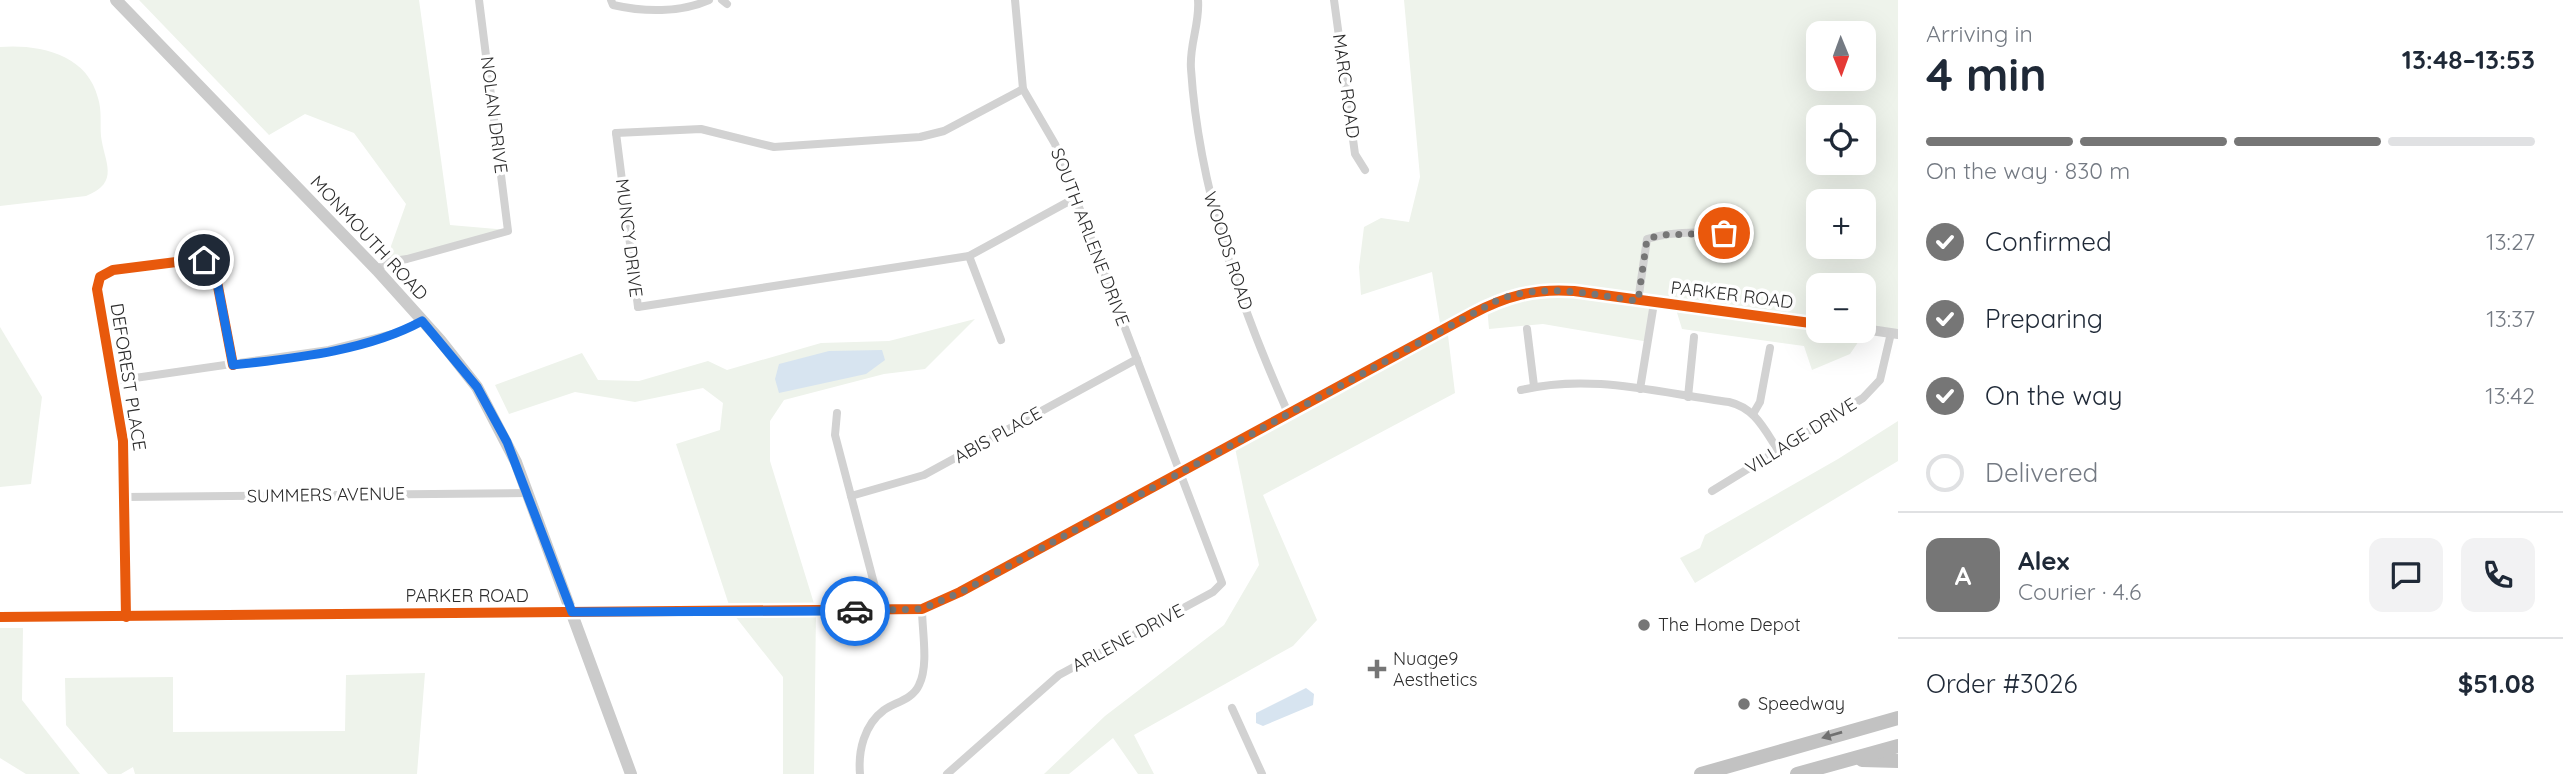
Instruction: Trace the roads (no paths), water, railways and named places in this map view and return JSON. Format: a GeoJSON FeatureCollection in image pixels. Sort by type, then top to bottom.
{"type":"FeatureCollection","features":[{"type":"Feature","properties":{"kind":"highway"},"geometry":{"type":"LineString","coordinates":[[1701,774],[1898,718]]}},
{"type":"Feature","properties":{"kind":"highway"},"geometry":{"type":"LineString","coordinates":[[1797,774],[1898,746]]}},
{"type":"Feature","properties":{"kind":"highway"},"geometry":{"type":"LineString","coordinates":[[1846,760],[1898,761]]}},
{"type":"Feature","properties":{"kind":"main road","name":"MONMOUTH ROAD"},"geometry":{"type":"LineString","coordinates":[[116,0],[377,270],[477,387],[507,442],[528,493],[631,774]]}},
{"type":"Feature","properties":{"kind":"street","name":"NOLAN DRIVE"},"geometry":{"type":"LineString","coordinates":[[377,270],[387,262],[508,231],[479,0]]}},
{"type":"Feature","properties":{"kind":"street"},"geometry":{"type":"LineString","coordinates":[[606,12],[612,2],[640,10],[691,7],[709,0]]}},
{"type":"Feature","properties":{"kind":"street","name":"SOUTH ARLENE DRIVE"},"geometry":{"type":"LineString","coordinates":[[1015,0],[1023,89],[1055,144],[1181,473]]}},
{"type":"Feature","properties":{"kind":"street","name":"WOODS ROAD"},"geometry":{"type":"LineString","coordinates":[[1198,0],[1199,21],[1191,48],[1190,68],[1205,181],[1223,245],[1288,413]]}},
{"type":"Feature","properties":{"kind":"street","name":"MARC ROAD"},"geometry":{"type":"LineString","coordinates":[[1334,0],[1355,154],[1365,170]]}},
{"type":"Feature","properties":{"kind":"street","name":"MUNCY DRIVE"},"geometry":{"type":"LineString","coordinates":[[1023,89],[944,131],[920,137],[774,147],[701,129],[612,131],[638,307],[969,256],[1075,198]]}},
{"type":"Feature","properties":{"kind":"street"},"geometry":{"type":"LineString","coordinates":[[1638,301],[1647,239],[1660,235],[1724,233],[1745,236],[1746,243]]}},
{"type":"Feature","properties":{"kind":"street"},"geometry":{"type":"LineString","coordinates":[[969,256],[1001,340]]}},
{"type":"Feature","properties":{"kind":"street","name":"DEFOREST PLACE"},"geometry":{"type":"LineString","coordinates":[[126,617],[123,441],[97,289],[100,277],[113,270],[200,259],[209,262],[215,271],[233,365]]}},
{"type":"Feature","properties":{"kind":"street","name":"PARKER ROAD"},"geometry":{"type":"LineString","coordinates":[[0,617],[922,609],[961,592],[1504,298],[1527,292],[1556,290],[1806,322]]}},
{"type":"Feature","properties":{"kind":"street"},"geometry":{"type":"LineString","coordinates":[[1640,389],[1654,303]]}},
{"type":"Feature","properties":{"kind":"street"},"geometry":{"type":"LineString","coordinates":[[631,316],[638,307]]}},
{"type":"Feature","properties":{"kind":"street"},"geometry":{"type":"LineString","coordinates":[[114,381],[350,346],[397,333],[422,321]]}},
{"type":"Feature","properties":{"kind":"street"},"geometry":{"type":"LineString","coordinates":[[1527,330],[1535,386]]}},
{"type":"Feature","properties":{"kind":"street"},"geometry":{"type":"LineString","coordinates":[[1876,331],[1895,333]]}},
{"type":"Feature","properties":{"kind":"street","name":"VILLAGE DRIVE"},"geometry":{"type":"LineString","coordinates":[[1712,491],[1863,398],[1880,380],[1895,333]]}},
{"type":"Feature","properties":{"kind":"street"},"geometry":{"type":"LineString","coordinates":[[1688,397],[1694,337]]}},
{"type":"Feature","properties":{"kind":"street"},"geometry":{"type":"LineString","coordinates":[[1753,414],[1760,402],[1770,348]]}},
{"type":"Feature","properties":{"kind":"street","name":"ABIS PLACE"},"geometry":{"type":"LineString","coordinates":[[851,496],[925,475],[1137,359]]}},
{"type":"Feature","properties":{"kind":"street"},"geometry":{"type":"LineString","coordinates":[[1521,390],[1582,381],[1743,405],[1753,414],[1778,450]]}},
{"type":"Feature","properties":{"kind":"street"},"geometry":{"type":"LineString","coordinates":[[837,413],[835,435],[881,610]]}},
{"type":"Feature","properties":{"kind":"street","name":"ARLENE DRIVE"},"geometry":{"type":"LineString","coordinates":[[947,774],[1052,680],[1220,587],[1220,573],[1181,473]]}},
{"type":"Feature","properties":{"kind":"street","name":"SUMMERS AVENUE"},"geometry":{"type":"LineString","coordinates":[[124,497],[528,493]]}},
{"type":"Feature","properties":{"kind":"street"},"geometry":{"type":"LineString","coordinates":[[860,774],[862,743],[868,729],[886,709],[909,696],[920,684],[922,609]]}},
{"type":"Feature","properties":{"kind":"street"},"geometry":{"type":"LineString","coordinates":[[1232,708],[1262,774]]}},
{"type":"Feature","properties":{"kind":"place","name":"The Home Depot"},"geometry":{"type":"Point","coordinates":[1644,625]}},
{"type":"Feature","properties":{"kind":"place","name":"Nuage9 Aesthetics"},"geometry":{"type":"Point","coordinates":[1377,669]}},
{"type":"Feature","properties":{"kind":"place","name":"Speedway"},"geometry":{"type":"Point","coordinates":[1744,704]}}]}
